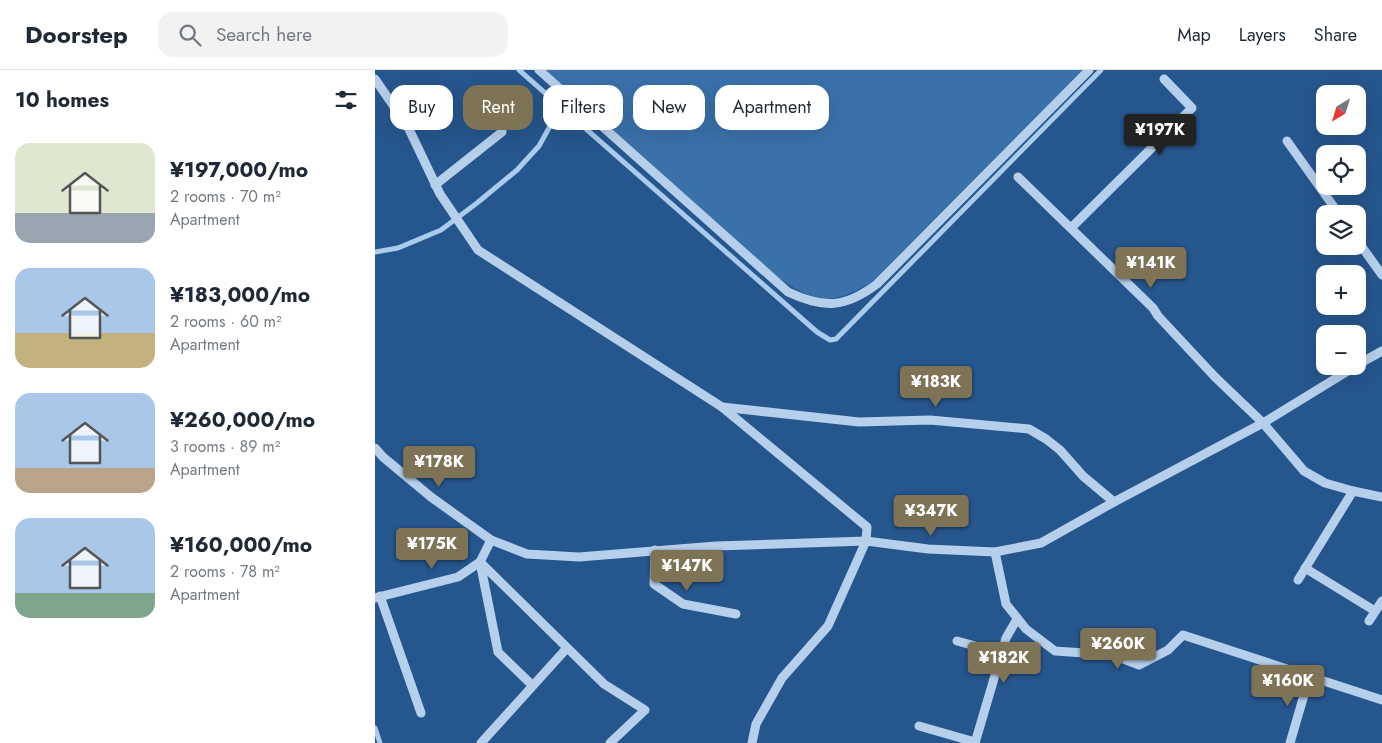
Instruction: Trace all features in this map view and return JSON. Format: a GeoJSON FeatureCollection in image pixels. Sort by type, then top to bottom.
{"type":"FeatureCollection","features":[{"type":"Feature","properties":{"kind":"street"},"geometry":{"type":"LineString","coordinates":[[539,70],[788,292],[808,302],[828,303],[847,302],[861,296],[877,284],[1089,70]]}},
{"type":"Feature","properties":{"kind":"street"},"geometry":{"type":"LineString","coordinates":[[375,79],[408,127],[440,194],[478,250],[722,407],[867,527],[866,541],[828,626],[782,678],[756,724],[751,743]]}},
{"type":"Feature","properties":{"kind":"street"},"geometry":{"type":"LineString","coordinates":[[1071,228],[1192,108],[1164,79]]}},
{"type":"Feature","properties":{"kind":"street"},"geometry":{"type":"LineString","coordinates":[[435,185],[502,132]]}},
{"type":"Feature","properties":{"kind":"street"},"geometry":{"type":"LineString","coordinates":[[1287,141],[1333,205]]}},
{"type":"Feature","properties":{"kind":"street"},"geometry":{"type":"LineString","coordinates":[[1018,177],[1153,308],[1158,316],[1209,370],[1263,423],[1304,471],[1325,483],[1382,497]]}},
{"type":"Feature","properties":{"kind":"street"},"geometry":{"type":"LineString","coordinates":[[1366,253],[1382,275]]}},
{"type":"Feature","properties":{"kind":"street"},"geometry":{"type":"LineString","coordinates":[[1366,360],[1382,350]]}},
{"type":"Feature","properties":{"kind":"street"},"geometry":{"type":"LineString","coordinates":[[375,448],[431,498],[491,540],[527,554],[579,557],[716,546],[866,541],[928,549],[995,552],[1041,543],[1263,423],[1342,375]]}},
{"type":"Feature","properties":{"kind":"street"},"geometry":{"type":"LineString","coordinates":[[722,407],[859,422],[930,420],[1029,429],[1046,438],[1083,476],[1114,502]]}},
{"type":"Feature","properties":{"kind":"street"},"geometry":{"type":"LineString","coordinates":[[1298,580],[1353,491]]}},
{"type":"Feature","properties":{"kind":"street"},"geometry":{"type":"LineString","coordinates":[[421,713],[377,596],[458,577],[480,562],[491,540]]}},
{"type":"Feature","properties":{"kind":"street"},"geometry":{"type":"LineString","coordinates":[[655,550],[654,584],[683,604],[735,614]]}},
{"type":"Feature","properties":{"kind":"street"},"geometry":{"type":"LineString","coordinates":[[995,552],[1006,604],[1026,629],[1055,651],[1113,655],[1139,665],[1167,650],[1183,635],[1309,678],[1382,700]]}},
{"type":"Feature","properties":{"kind":"street"},"geometry":{"type":"LineString","coordinates":[[480,562],[604,684],[645,710],[610,743]]}},
{"type":"Feature","properties":{"kind":"street"},"geometry":{"type":"LineString","coordinates":[[480,562],[498,652],[532,685]]}},
{"type":"Feature","properties":{"kind":"street"},"geometry":{"type":"LineString","coordinates":[[1305,568],[1375,611]]}},
{"type":"Feature","properties":{"kind":"street"},"geometry":{"type":"LineString","coordinates":[[1369,621],[1382,601]]}},
{"type":"Feature","properties":{"kind":"street"},"geometry":{"type":"LineString","coordinates":[[919,726],[975,742],[1006,638],[1017,619]]}},
{"type":"Feature","properties":{"kind":"street"},"geometry":{"type":"LineString","coordinates":[[957,641],[1001,653]]}},
{"type":"Feature","properties":{"kind":"street"},"geometry":{"type":"LineString","coordinates":[[481,743],[567,648]]}},
{"type":"Feature","properties":{"kind":"street"},"geometry":{"type":"LineString","coordinates":[[1290,743],[1309,678]]}},
{"type":"Feature","properties":{"kind":"shaded area"},"geometry":{"type":"Polygon","coordinates":[[[546,70],[1082,70],[873,281],[843,296],[831,298],[807,295],[782,280],[613,130],[623,130],[623,85],[563,85],[546,70]]]}},
{"type":"Feature","properties":{"kind":"waterway"},"geometry":{"type":"LineString","coordinates":[[519,70],[817,332],[830,340],[836,339],[1101,70]]}},
{"type":"Feature","properties":{"kind":"waterway"},"geometry":{"type":"LineString","coordinates":[[375,252],[398,248],[441,230],[517,170],[539,146],[548,130]]}},
{"type":"Feature","properties":{"kind":"waterway"},"geometry":{"type":"LineString","coordinates":[[375,728],[380,743]]}}]}
